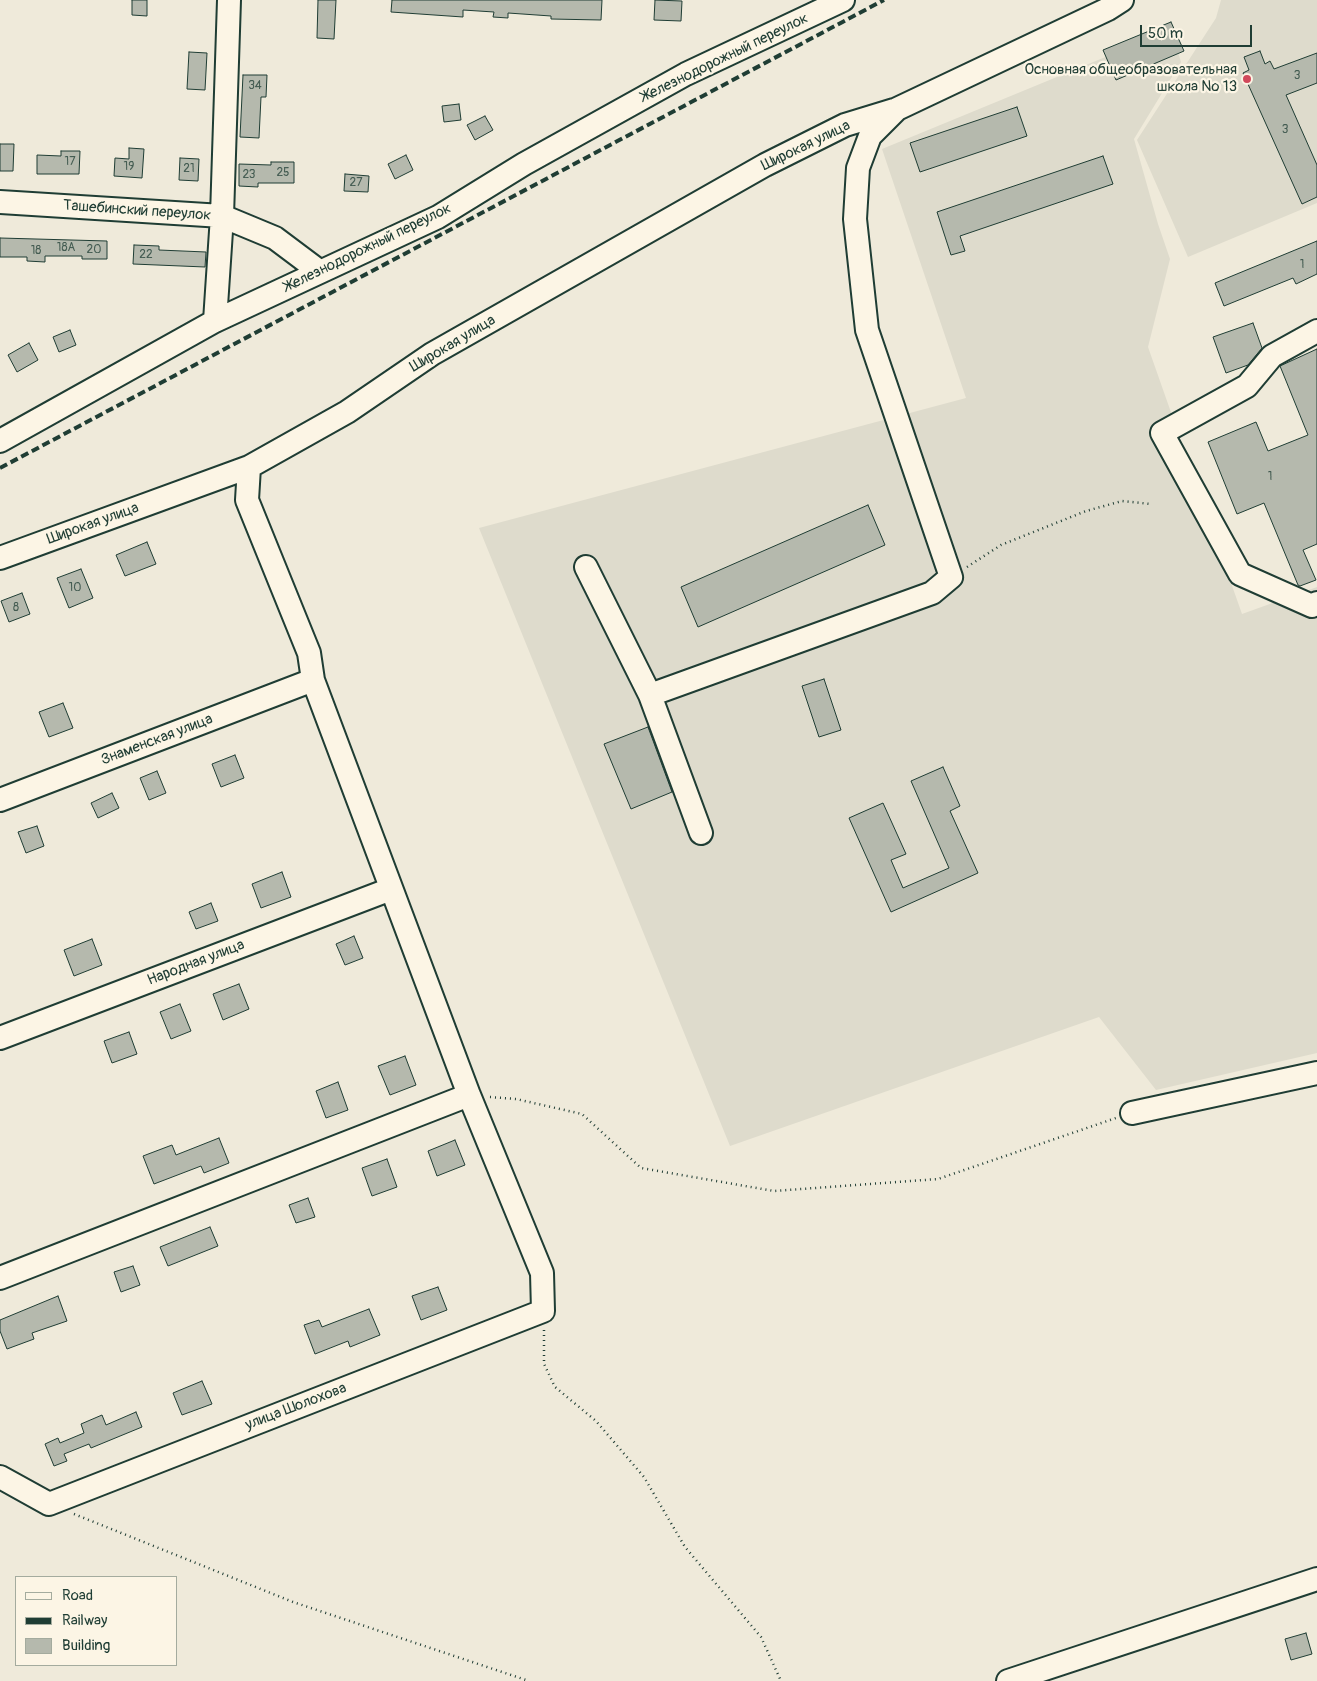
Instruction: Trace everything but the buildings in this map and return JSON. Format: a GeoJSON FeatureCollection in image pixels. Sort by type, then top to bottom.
{"type":"FeatureCollection","features":[{"type":"Feature","properties":{"kind":"street"},"geometry":{"type":"LineString","coordinates":[[215,321],[222,216],[229,0]]}},
{"type":"Feature","properties":{"kind":"street","name":"Железнодорожный переулок"},"geometry":{"type":"LineString","coordinates":[[6,433],[215,321],[438,217],[524,164],[686,74],[843,0]]}},
{"type":"Feature","properties":{"kind":"street"},"geometry":{"type":"LineString","coordinates":[[650,695],[932,593],[951,577],[867,330],[855,219],[858,168],[870,136],[897,109],[1108,9],[1122,0]]}},
{"type":"Feature","properties":{"kind":"street","name":"Широкая улица"},"geometry":{"type":"LineString","coordinates":[[0,558],[249,467],[347,412],[432,354],[765,164],[846,125],[897,109]]}},
{"type":"Feature","properties":{"kind":"street","name":"Ташебинский переулок"},"geometry":{"type":"LineString","coordinates":[[0,202],[222,216],[275,238],[319,271]]}},
{"type":"Feature","properties":{"kind":"street"},"geometry":{"type":"LineString","coordinates":[[1317,331],[1272,356],[1247,386],[1162,433],[1240,574],[1312,606],[1317,603]]}},
{"type":"Feature","properties":{"kind":"street"},"geometry":{"type":"LineString","coordinates":[[249,467],[247,500],[309,653],[313,680],[469,1095],[542,1273],[543,1311]]}},
{"type":"Feature","properties":{"kind":"street"},"geometry":{"type":"LineString","coordinates":[[586,567],[650,695],[701,833]]}},
{"type":"Feature","properties":{"kind":"street","name":"Знаменская улица"},"geometry":{"type":"LineString","coordinates":[[0,800],[313,680]]}},
{"type":"Feature","properties":{"kind":"street","name":"Народная улица"},"geometry":{"type":"LineString","coordinates":[[0,1038],[391,889]]}},
{"type":"Feature","properties":{"kind":"street"},"geometry":{"type":"LineString","coordinates":[[1132,1113],[1317,1073]]}},
{"type":"Feature","properties":{"kind":"street"},"geometry":{"type":"LineString","coordinates":[[0,1278],[469,1095]]}},
{"type":"Feature","properties":{"kind":"street","name":"улица Шолохова"},"geometry":{"type":"LineString","coordinates":[[49,1504],[543,1311]]}},
{"type":"Feature","properties":{"kind":"street"},"geometry":{"type":"LineString","coordinates":[[0,1477],[49,1504]]}},
{"type":"Feature","properties":{"kind":"street"},"geometry":{"type":"LineString","coordinates":[[1008,1681],[1317,1579]]}},
{"type":"Feature","properties":{"kind":"path"},"geometry":{"type":"LineString","coordinates":[[951,577],[1001,545],[1086,511],[1122,501],[1151,504]]}},
{"type":"Feature","properties":{"kind":"path"},"geometry":{"type":"LineString","coordinates":[[469,1095],[516,1099],[582,1114],[641,1168],[774,1191],[938,1179],[1132,1113]]}},
{"type":"Feature","properties":{"kind":"path"},"geometry":{"type":"LineString","coordinates":[[543,1311],[544,1364],[555,1387],[596,1421],[644,1477],[685,1546],[761,1637],[781,1681]]}},
{"type":"Feature","properties":{"kind":"path"},"geometry":{"type":"LineString","coordinates":[[49,1504],[293,1602],[529,1681]]}},
{"type":"Feature","properties":{"kind":"shaded area","name":"Основная общеобразовательная школа № 13"},"geometry":{"type":"Polygon","coordinates":[[[1221,0],[1317,0],[1317,203],[1188,257],[1137,140],[1216,18],[1221,0]]]}},
{"type":"Feature","properties":{"kind":"shaded area"},"geometry":{"type":"Polygon","coordinates":[[[1171,30],[1181,62],[1134,139],[1170,259],[1148,347],[1242,614],[1317,587],[1317,1053],[1156,1090],[1099,1017],[730,1146],[479,528],[966,398],[882,149],[1171,30]]]}},
{"type":"Feature","properties":{"kind":"railway"},"geometry":{"type":"LineString","coordinates":[[0,468],[884,0]]}},
{"type":"Feature","properties":{"kind":"place","name":"Основная общеобразовательная школа № 13"},"geometry":{"type":"Point","coordinates":[1247,79]}}]}
